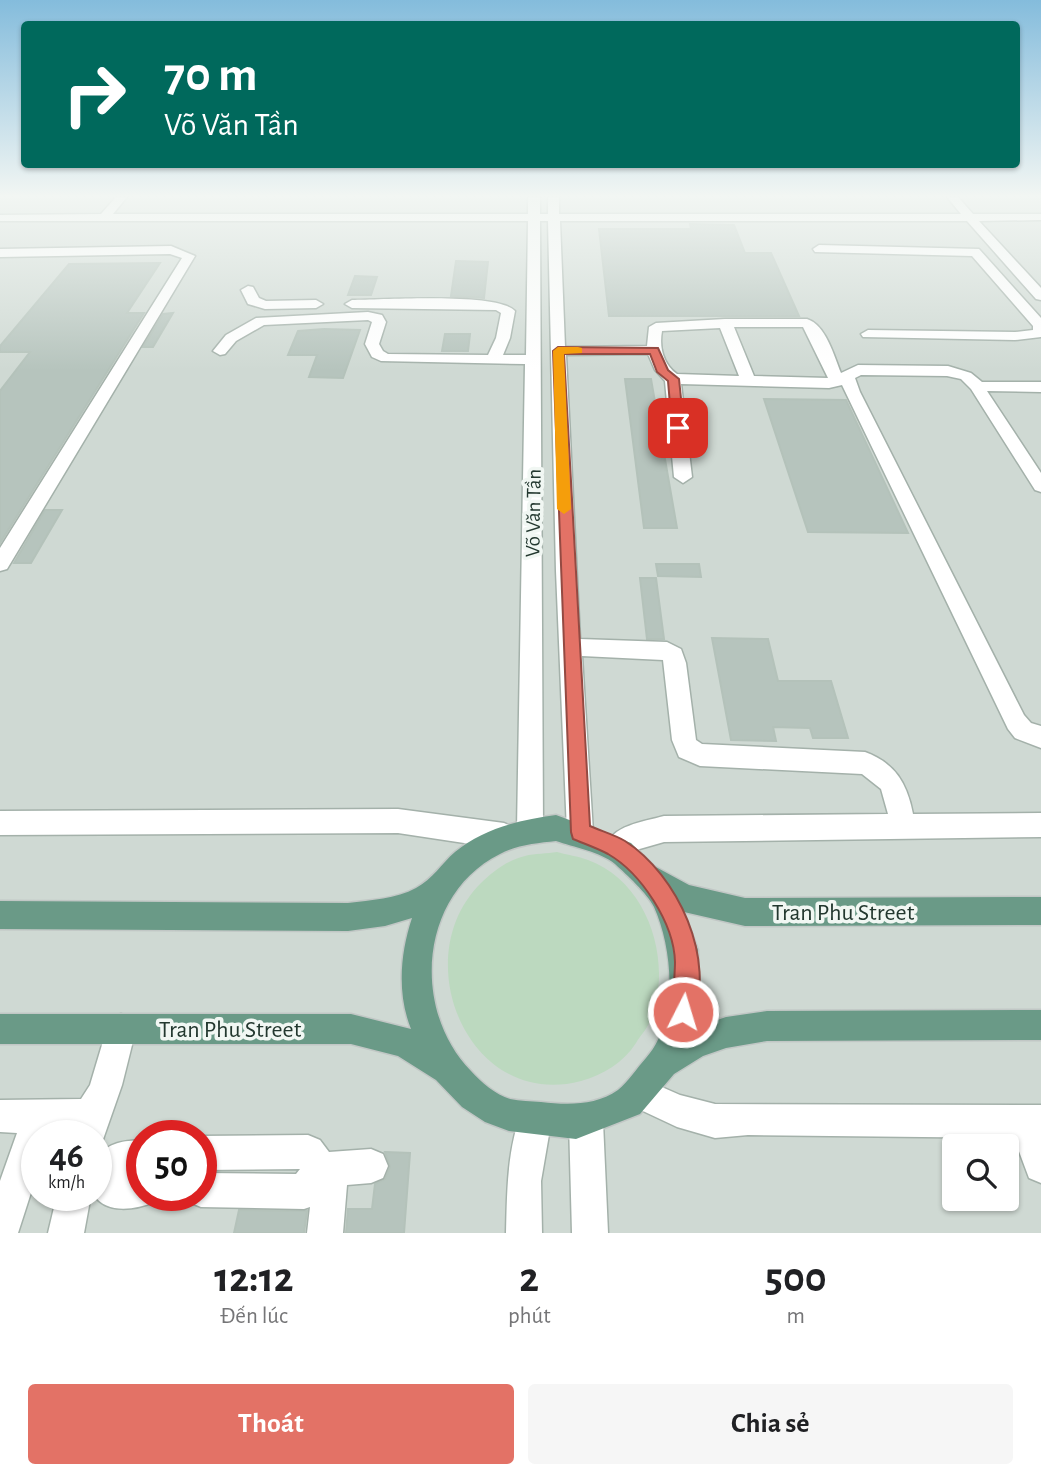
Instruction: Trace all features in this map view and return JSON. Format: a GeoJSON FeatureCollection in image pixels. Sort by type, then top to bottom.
{"type":"FeatureCollection","features":[{"type":"Feature","properties":{"kind":"main road"},"geometry":{"type":"LineString","coordinates":[[663,1065],[680,1031],[687,994],[686,957],[677,922],[652,879],[617,848],[580,832],[556,828],[517,833],[477,851],[453,871],[441,889],[421,931],[416,969],[419,1009],[434,1049],[460,1084],[494,1110],[534,1124],[586,1122],[614,1111],[639,1093],[663,1065],[691,1043],[724,1031],[767,1026],[1041,1025]]}},
{"type":"Feature","properties":{"kind":"main road","name":"Tran Phu Street"},"geometry":{"type":"LineString","coordinates":[[652,879],[684,898],[745,912],[1041,911]]}},
{"type":"Feature","properties":{"kind":"main road"},"geometry":{"type":"LineString","coordinates":[[0,915],[348,917],[387,913],[416,905],[441,889]]}},
{"type":"Feature","properties":{"kind":"main road","name":"Tran Phu Street"},"geometry":{"type":"LineString","coordinates":[[0,1029],[351,1029],[404,1042],[450,1071]]}},
{"type":"Feature","properties":{"kind":"street"},"geometry":{"type":"LineString","coordinates":[[0,564],[189,256],[185,255]]}},
{"type":"Feature","properties":{"kind":"street","name":"Võ Văn Tần"},"geometry":{"type":"LineString","coordinates":[[517,833],[535,360],[534,255]]}},
{"type":"Feature","properties":{"kind":"street","name":"Võ Văn Tần"},"geometry":{"type":"LineString","coordinates":[[555,255],[580,832]]}},
{"type":"Feature","properties":{"kind":"street"},"geometry":{"type":"LineString","coordinates":[[867,334],[1015,336],[1040,333],[1040,326],[977,255]]}},
{"type":"Feature","properties":{"kind":"street"},"geometry":{"type":"LineString","coordinates":[[1004,255],[1041,296]]}},
{"type":"Feature","properties":{"kind":"street"},"geometry":{"type":"LineString","coordinates":[[248,290],[253,301],[260,303],[499,306],[508,311],[503,338],[494,358]]}},
{"type":"Feature","properties":{"kind":"street"},"geometry":{"type":"LineString","coordinates":[[256,323],[260,303]]}},
{"type":"Feature","properties":{"kind":"street"},"geometry":{"type":"LineString","coordinates":[[220,351],[231,338],[256,323],[368,316],[377,318],[379,322],[372,344],[377,354],[386,358],[535,360]]}},
{"type":"Feature","properties":{"kind":"street"},"geometry":{"type":"LineString","coordinates":[[725,323],[749,382]]}},
{"type":"Feature","properties":{"kind":"street"},"geometry":{"type":"LineString","coordinates":[[725,323],[807,323],[814,330],[836,382],[673,379],[663,372],[654,351],[653,329],[725,323]]}},
{"type":"Feature","properties":{"kind":"street"},"geometry":{"type":"LineString","coordinates":[[558,351],[654,351]]}},
{"type":"Feature","properties":{"kind":"street"},"geometry":{"type":"LineString","coordinates":[[1041,486],[979,393],[979,388],[966,376],[948,371],[858,370],[847,376],[852,392],[1016,722],[1023,731],[1041,737]]}},
{"type":"Feature","properties":{"kind":"street"},"geometry":{"type":"LineString","coordinates":[[673,379],[683,477]]}},
{"type":"Feature","properties":{"kind":"street"},"geometry":{"type":"LineString","coordinates":[[979,388],[1041,387]]}},
{"type":"Feature","properties":{"kind":"street"},"geometry":{"type":"LineString","coordinates":[[570,647],[667,651],[673,655],[675,663],[684,740],[688,748],[700,755],[865,762],[879,769],[891,780],[903,827]]}},
{"type":"Feature","properties":{"kind":"street"},"geometry":{"type":"LineString","coordinates":[[0,823],[398,821],[517,833]]}},
{"type":"Feature","properties":{"kind":"street"},"geometry":{"type":"LineString","coordinates":[[617,848],[629,839],[664,829],[1041,825]]}},
{"type":"Feature","properties":{"kind":"street"},"geometry":{"type":"LineString","coordinates":[[92,1120],[121,1029]]}},
{"type":"Feature","properties":{"kind":"street"},"geometry":{"type":"LineString","coordinates":[[639,1093],[677,1111],[715,1121],[748,1118],[1033,1122],[1041,1166]]}},
{"type":"Feature","properties":{"kind":"street"},"geometry":{"type":"LineString","coordinates":[[0,1116],[79,1117],[85,1120]]}},
{"type":"Feature","properties":{"kind":"street"},"geometry":{"type":"LineString","coordinates":[[0,1233],[39,1116]]}},
{"type":"Feature","properties":{"kind":"street"},"geometry":{"type":"LineString","coordinates":[[586,1122],[590,1233]]}},
{"type":"Feature","properties":{"kind":"street"},"geometry":{"type":"LineString","coordinates":[[524,1233],[524,1181],[534,1124]]}},
{"type":"Feature","properties":{"kind":"street"},"geometry":{"type":"LineString","coordinates":[[217,1153],[308,1152],[326,1169],[325,1233]]}},
{"type":"Feature","properties":{"kind":"street"},"geometry":{"type":"LineString","coordinates":[[217,1190],[304,1192],[326,1169],[371,1166]]}},
{"type":"Feature","properties":{"kind":"street"},"geometry":{"type":"LineString","coordinates":[[66,1233],[76,1211]]}},
{"type":"Feature","properties":{"kind":"shaded area"},"geometry":{"type":"Polygon","coordinates":[[[0,255],[1041,255],[1041,1233],[0,1233],[0,255]]]}},
{"type":"Feature","properties":{"kind":"green space"},"geometry":{"type":"Polygon","coordinates":[[[557,852],[588,860],[609,871],[627,886],[651,927],[659,975],[657,999],[650,1021],[625,1057],[605,1072],[581,1081],[541,1084],[507,1073],[480,1051],[460,1021],[450,987],[449,950],[459,914],[481,883],[501,866],[513,860],[533,854],[557,852]]]}},
{"type":"Feature","properties":{"kind":"building"},"geometry":{"type":"Polygon","coordinates":[[[602,255],[772,255],[799,316],[609,316],[602,255]]]}},
{"type":"Feature","properties":{"kind":"building"},"geometry":{"type":"Polygon","coordinates":[[[456,261],[488,262],[484,298],[451,296],[456,261]]]}},
{"type":"Feature","properties":{"kind":"building"},"geometry":{"type":"Polygon","coordinates":[[[160,263],[127,313],[144,313],[0,543],[0,391],[30,352],[0,352],[0,346],[69,264],[160,263]]]}},
{"type":"Feature","properties":{"kind":"building"},"geometry":{"type":"Polygon","coordinates":[[[355,276],[377,277],[371,295],[348,295],[355,276]]]}},
{"type":"Feature","properties":{"kind":"building"},"geometry":{"type":"Polygon","coordinates":[[[173,313],[153,347],[143,347],[163,314],[173,313]]]}},
{"type":"Feature","properties":{"kind":"building"},"geometry":{"type":"Polygon","coordinates":[[[360,330],[343,378],[309,377],[317,355],[288,355],[298,331],[360,330]]]}},
{"type":"Feature","properties":{"kind":"building"},"geometry":{"type":"Polygon","coordinates":[[[445,334],[470,334],[468,351],[442,351],[445,334]]]}},
{"type":"Feature","properties":{"kind":"building"},"geometry":{"type":"Polygon","coordinates":[[[625,379],[651,379],[677,528],[644,528],[625,379]]]}},
{"type":"Feature","properties":{"kind":"building"},"geometry":{"type":"Polygon","coordinates":[[[764,399],[846,400],[908,533],[808,532],[764,399]]]}},
{"type":"Feature","properties":{"kind":"building"},"geometry":{"type":"Polygon","coordinates":[[[45,510],[62,510],[31,563],[14,563],[45,510]]]}},
{"type":"Feature","properties":{"kind":"building"},"geometry":{"type":"Polygon","coordinates":[[[656,564],[699,564],[701,577],[658,576],[656,564]]]}},
{"type":"Feature","properties":{"kind":"building"},"geometry":{"type":"Polygon","coordinates":[[[640,578],[656,578],[664,639],[647,639],[640,578]]]}},
{"type":"Feature","properties":{"kind":"building"},"geometry":{"type":"Polygon","coordinates":[[[712,638],[768,639],[778,681],[831,681],[848,738],[813,738],[810,728],[773,727],[776,741],[731,740],[712,638]]]}},
{"type":"Feature","properties":{"kind":"building"},"geometry":{"type":"Polygon","coordinates":[[[385,1152],[410,1153],[404,1233],[346,1233],[348,1209],[372,1209],[375,1184],[385,1179],[390,1167],[385,1152]]]}},
{"type":"Feature","properties":{"kind":"building"},"geometry":{"type":"Polygon","coordinates":[[[239,1210],[307,1211],[304,1233],[234,1233],[239,1210]]]}},
{"type":"Feature","properties":{"kind":"slow traffic"},"geometry":{"type":"LineString","coordinates":[[564,509],[558,351],[578,351]]}},
{"type":"Feature","properties":{"kind":"route"},"geometry":{"type":"LineString","coordinates":[[678,428],[673,379],[663,372],[654,351],[558,351],[580,832],[617,848],[652,879],[677,922],[686,957],[687,994],[683,1012]]}}]}
